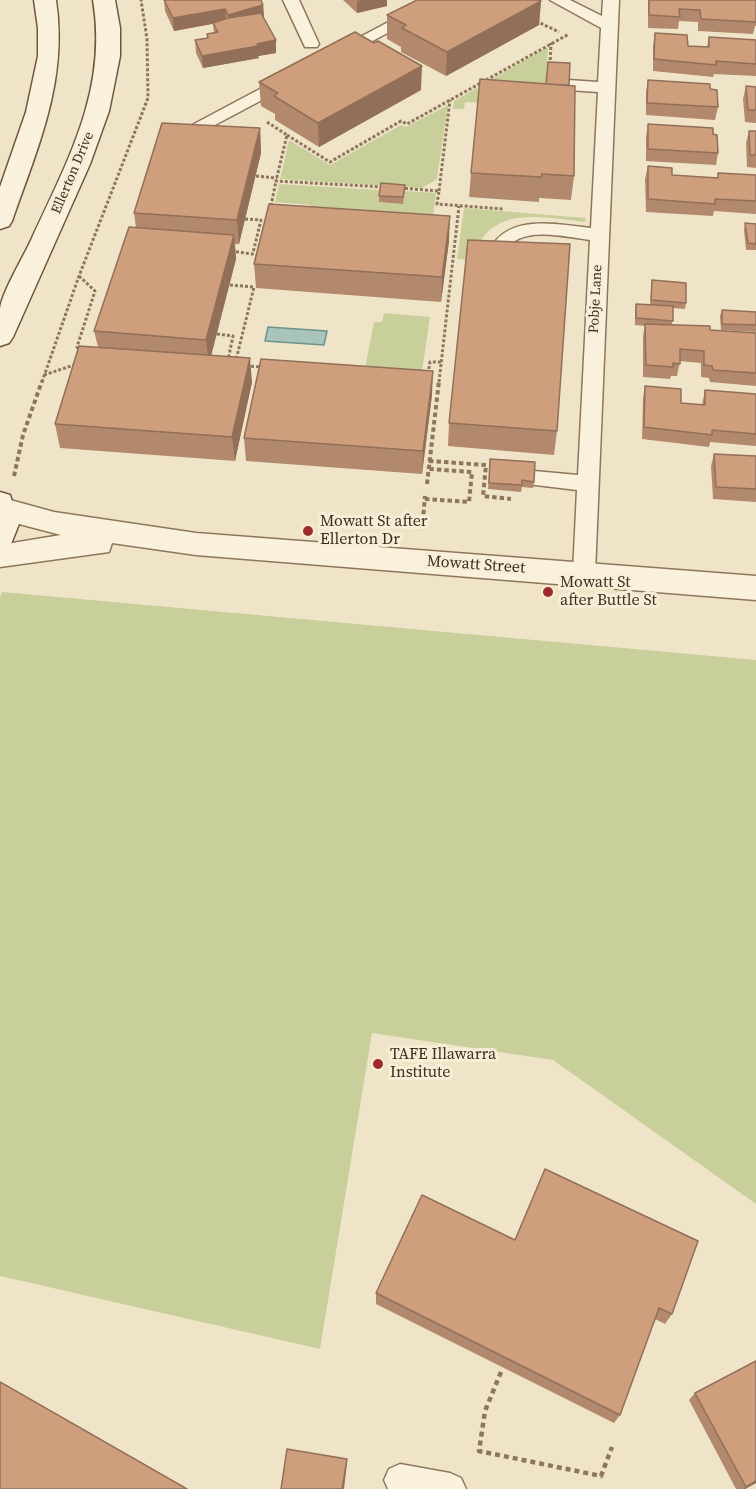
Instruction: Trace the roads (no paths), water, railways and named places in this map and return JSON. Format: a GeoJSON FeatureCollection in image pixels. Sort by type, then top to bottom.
{"type":"FeatureCollection","features":[{"type":"Feature","properties":{"kind":"main road"},"geometry":{"type":"LineString","coordinates":[[0,221],[44,92],[49,48],[45,0]]}},
{"type":"Feature","properties":{"kind":"main road","name":"Ellerton Drive"},"geometry":{"type":"LineString","coordinates":[[0,337],[76,167],[103,91],[109,51],[104,0]]}},
{"type":"Feature","properties":{"kind":"main road","name":"Mowatt Street"},"geometry":{"type":"LineString","coordinates":[[5,508],[54,524],[196,544],[756,588]]}},
{"type":"Feature","properties":{"kind":"main road","name":"Mowatt Street"},"geometry":{"type":"LineString","coordinates":[[0,556],[79,545],[196,544]]}},
{"type":"Feature","properties":{"kind":"lane"},"geometry":{"type":"LineString","coordinates":[[291,0],[311,44]]}},
{"type":"Feature","properties":{"kind":"lane"},"geometry":{"type":"LineString","coordinates":[[319,63],[442,0]]}},
{"type":"Feature","properties":{"kind":"lane"},"geometry":{"type":"LineString","coordinates":[[558,0],[609,26]]}},
{"type":"Feature","properties":{"kind":"lane","name":"Pobje Lane"},"geometry":{"type":"LineString","coordinates":[[584,573],[611,0]]}},
{"type":"Feature","properties":{"kind":"lane"},"geometry":{"type":"LineString","coordinates":[[166,143],[299,73]]}},
{"type":"Feature","properties":{"kind":"lane"},"geometry":{"type":"LineString","coordinates":[[568,85],[606,88]]}},
{"type":"Feature","properties":{"kind":"lane"},"geometry":{"type":"LineString","coordinates":[[493,265],[495,249],[501,241],[526,230],[599,235]]}},
{"type":"Feature","properties":{"kind":"lane"},"geometry":{"type":"LineString","coordinates":[[534,479],[588,483]]}},
{"type":"Feature","properties":{"kind":"lane"},"geometry":{"type":"LineString","coordinates":[[400,1480],[450,1489]]}},
{"type":"Feature","properties":{"kind":"water"},"geometry":{"type":"Polygon","coordinates":[[[268,327],[327,331],[324,345],[265,341],[268,327]]]}},
{"type":"Feature","properties":{"kind":"place","name":"Mowatt St after Ellerton Dr"},"geometry":{"type":"Point","coordinates":[308,531]}},
{"type":"Feature","properties":{"kind":"place","name":"Mowatt St after Buttle St"},"geometry":{"type":"Point","coordinates":[548,592]}},
{"type":"Feature","properties":{"kind":"place","name":"TAFE Illawarra Institute"},"geometry":{"type":"Point","coordinates":[378,1064]}}]}
